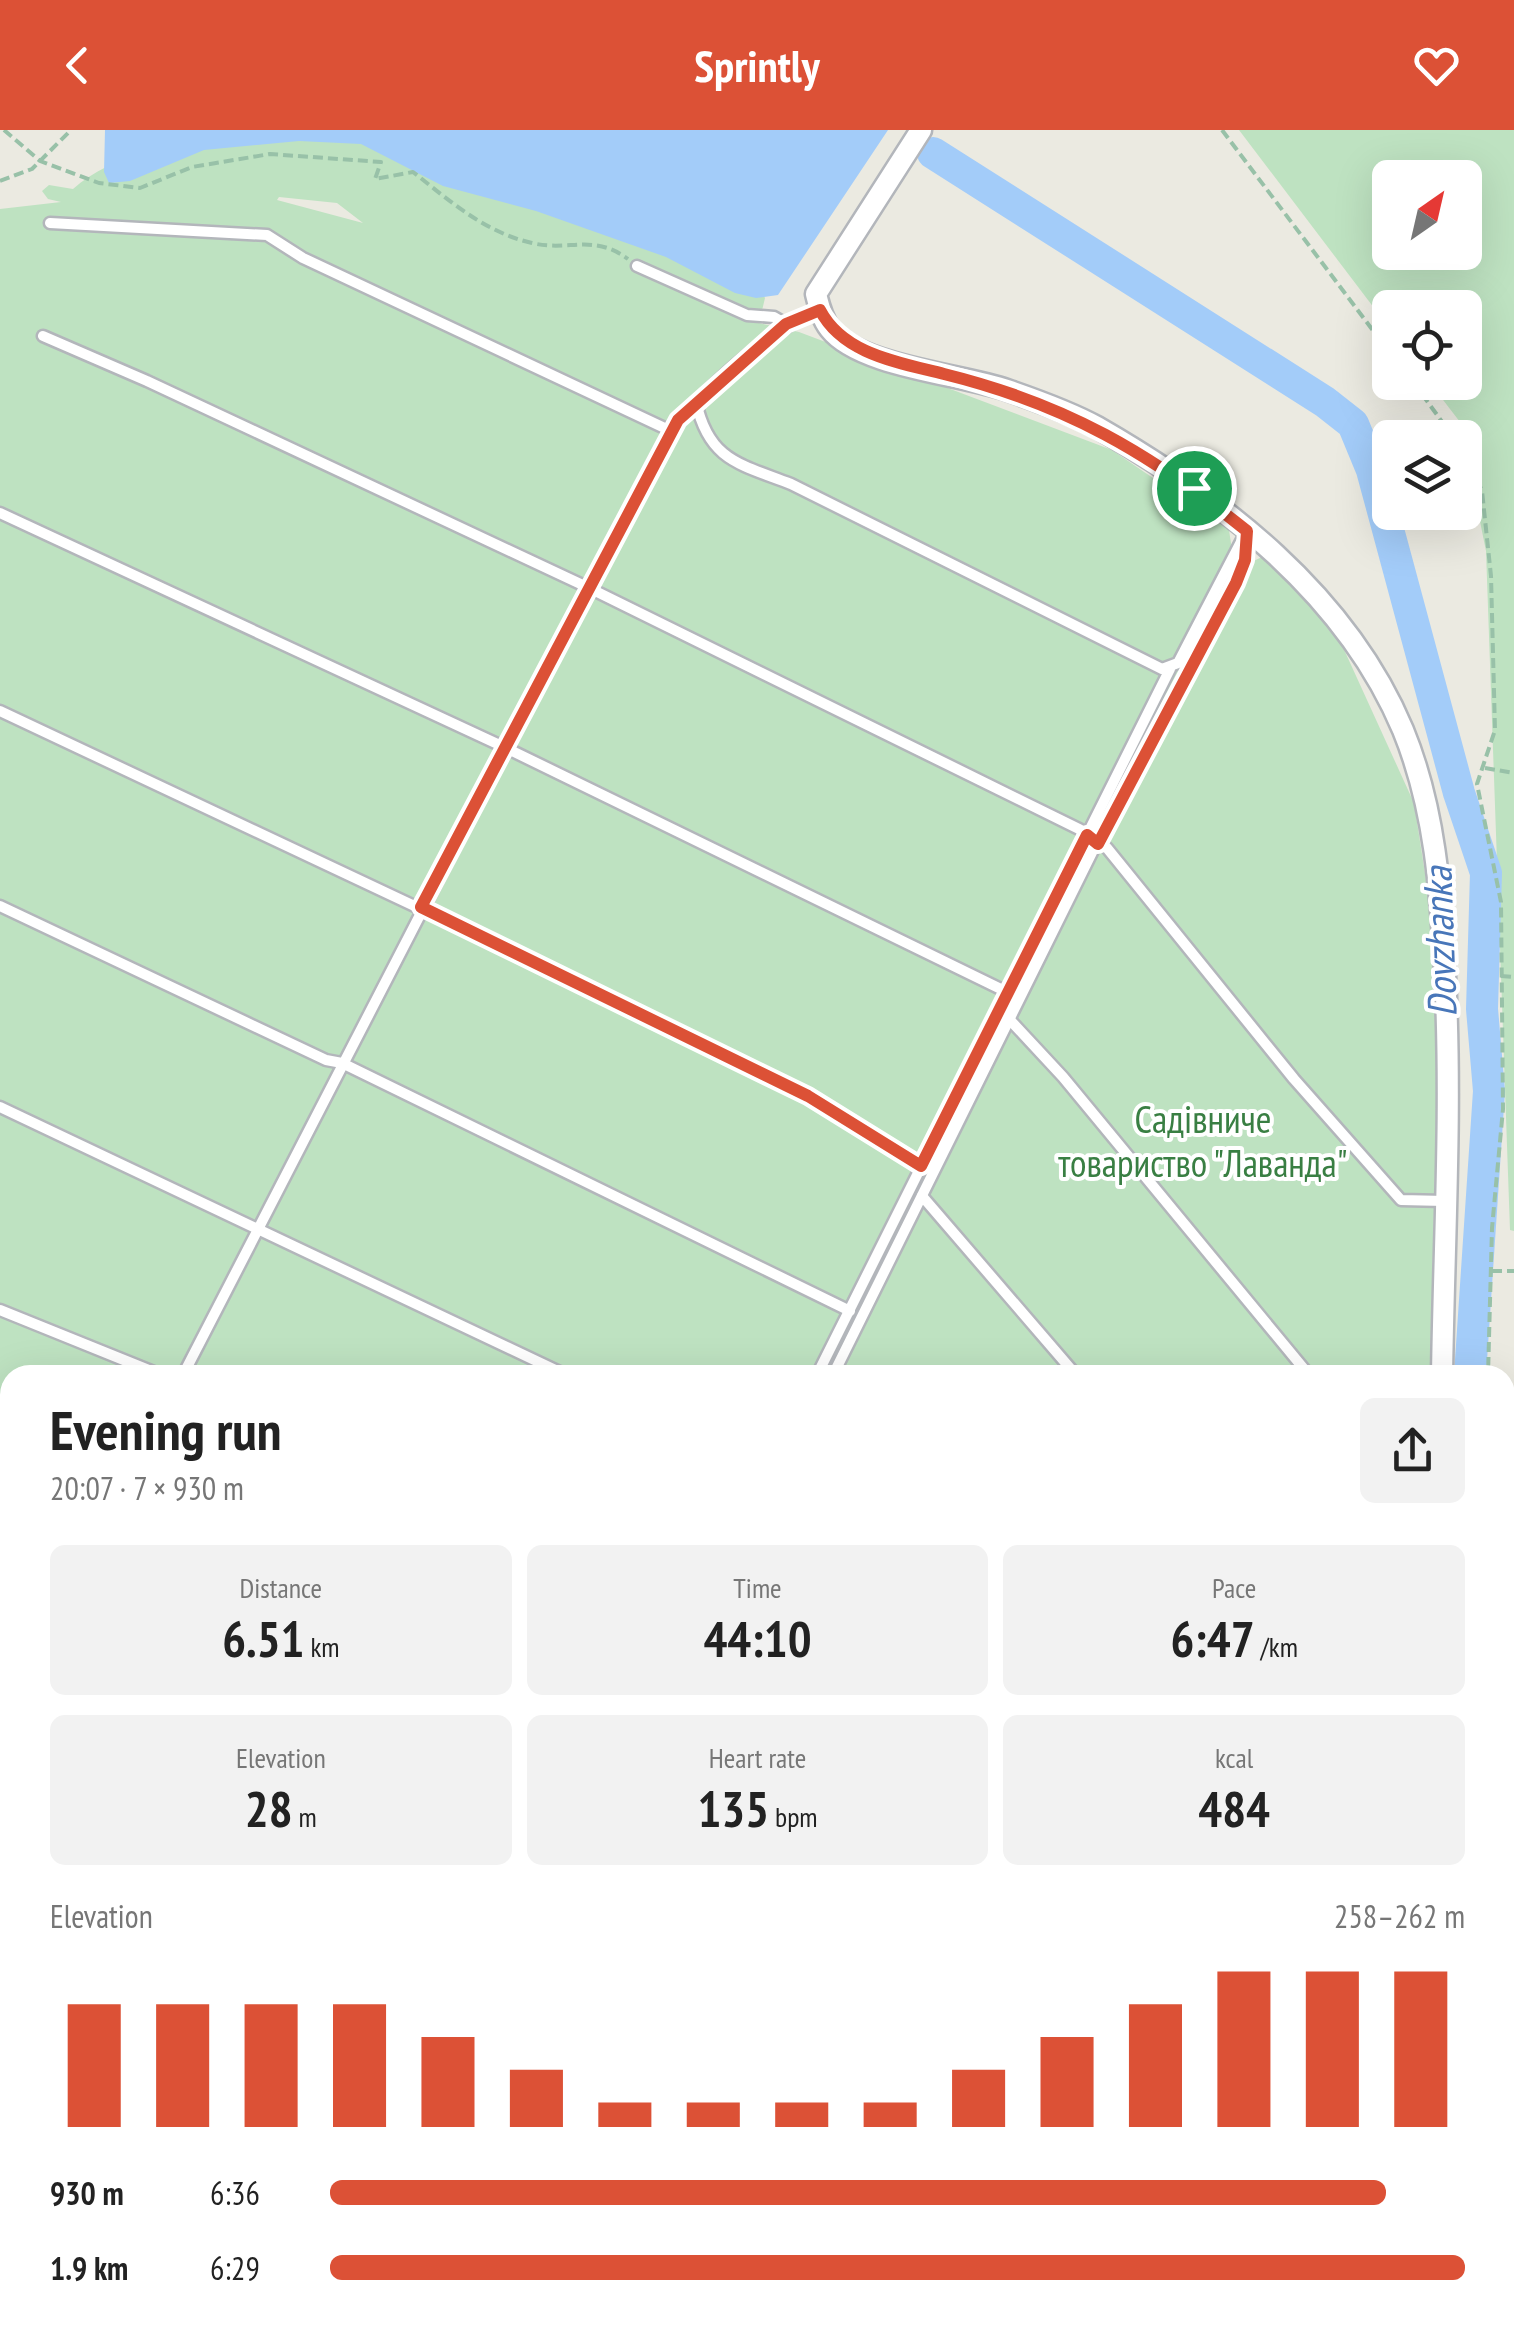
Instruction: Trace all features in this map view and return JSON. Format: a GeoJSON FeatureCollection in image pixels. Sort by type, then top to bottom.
{"type":"FeatureCollection","features":[{"type":"Feature","properties":{"kind":"street"},"geometry":{"type":"LineString","coordinates":[[921,130],[816,294],[830,330],[856,348],[1005,389],[1094,425],[1194,488],[1247,531],[1331,610],[1368,660],[1403,731],[1437,854],[1442,902],[1449,1049],[1442,1365]]}},
{"type":"Feature","properties":{"kind":"lane"},"geometry":{"type":"LineString","coordinates":[[50,223],[267,235],[303,258],[671,432]]}},
{"type":"Feature","properties":{"kind":"lane"},"geometry":{"type":"LineString","coordinates":[[637,266],[746,315],[774,318],[786,324]]}},
{"type":"Feature","properties":{"kind":"lane"},"geometry":{"type":"LineString","coordinates":[[188,1365],[421,907],[671,432],[696,402],[786,324],[820,310]]}},
{"type":"Feature","properties":{"kind":"lane"},"geometry":{"type":"LineString","coordinates":[[43,336],[147,380],[587,588],[1087,835],[1107,848],[1294,1078],[1401,1200],[1445,1202]]}},
{"type":"Feature","properties":{"kind":"lane"},"geometry":{"type":"LineString","coordinates":[[696,402],[710,444],[728,458],[791,484],[1170,670]]}},
{"type":"Feature","properties":{"kind":"lane"},"geometry":{"type":"LineString","coordinates":[[0,513],[504,747],[1007,992]]}},
{"type":"Feature","properties":{"kind":"lane"},"geometry":{"type":"LineString","coordinates":[[822,1365],[1170,670],[1247,531]]}},
{"type":"Feature","properties":{"kind":"lane"},"geometry":{"type":"LineString","coordinates":[[840,1365],[1098,844],[1236,583],[1245,560],[1247,531]]}},
{"type":"Feature","properties":{"kind":"lane"},"geometry":{"type":"LineString","coordinates":[[0,712],[421,907],[808,1096],[921,1166]]}},
{"type":"Feature","properties":{"kind":"lane"},"geometry":{"type":"LineString","coordinates":[[0,906],[326,1060],[341,1063],[850,1311]]}},
{"type":"Feature","properties":{"kind":"lane"},"geometry":{"type":"LineString","coordinates":[[1010,1020],[1063,1077],[1301,1365]]}},
{"type":"Feature","properties":{"kind":"lane"},"geometry":{"type":"LineString","coordinates":[[0,1106],[545,1365]]}},
{"type":"Feature","properties":{"kind":"lane"},"geometry":{"type":"LineString","coordinates":[[922,1196],[1067,1365]]}},
{"type":"Feature","properties":{"kind":"lane"},"geometry":{"type":"LineString","coordinates":[[0,1310],[136,1365]]}},
{"type":"Feature","properties":{"kind":"path"},"geometry":{"type":"LineString","coordinates":[[4,130],[40,161],[99,183],[140,188],[192,167],[270,154],[381,162],[375,179],[413,172],[478,224],[533,244],[609,245],[637,266]]}},
{"type":"Feature","properties":{"kind":"path"},"geometry":{"type":"LineString","coordinates":[[0,181],[40,161],[71,130]]}},
{"type":"Feature","properties":{"kind":"path"},"geometry":{"type":"LineString","coordinates":[[1222,130],[1372,329]]}},
{"type":"Feature","properties":{"kind":"path"},"geometry":{"type":"LineString","coordinates":[[1482,491],[1491,576],[1495,730],[1478,784],[1501,902],[1503,1109],[1488,1365]]}},
{"type":"Feature","properties":{"kind":"path"},"geometry":{"type":"LineString","coordinates":[[1486,768],[1514,774]]}},
{"type":"Feature","properties":{"kind":"path"},"geometry":{"type":"LineString","coordinates":[[1501,976],[1514,976]]}},
{"type":"Feature","properties":{"kind":"path"},"geometry":{"type":"LineString","coordinates":[[1492,1271],[1514,1271]]}},
{"type":"Feature","properties":{"kind":"green space","name":"Садівниче товариство \"Лаванда\""},"geometry":{"type":"Polygon","coordinates":[[[225,130],[365,130],[760,288],[765,298],[759,323],[799,332],[1112,450],[1229,530],[1235,570],[1264,556],[1336,632],[1414,803],[1440,969],[1430,1365],[0,1365],[0,209],[61,202],[48,199],[42,191],[49,185],[73,189],[125,158],[225,130]],[[279,197],[277,200],[363,223],[337,203],[279,197]]]}},
{"type":"Feature","properties":{"kind":"green space"},"geometry":{"type":"Polygon","coordinates":[[[1239,130],[1514,130],[1514,1231],[1510,1230],[1486,551],[1482,530],[1482,420],[1458,420],[1443,400],[1482,400],[1482,290],[1372,290],[1372,305],[1239,130]]]}},
{"type":"Feature","properties":{"kind":"water"},"geometry":{"type":"Polygon","coordinates":[[[105,130],[888,130],[778,295],[756,298],[735,293],[666,257],[536,211],[443,186],[361,144],[299,141],[204,150],[130,181],[109,183],[104,172],[105,130]]]}},
{"type":"Feature","properties":{"kind":"waterway","name":"Dovzhanka"},"geometry":{"type":"LineString","coordinates":[[933,153],[1325,402],[1353,424],[1372,470],[1459,793],[1486,873],[1482,1009],[1489,1091],[1471,1365]]}},
{"type":"Feature","properties":{"kind":"route"},"geometry":{"type":"LineString","coordinates":[[820,310],[830,330],[856,348],[1005,389],[1094,425],[1194,488],[1247,531],[1245,560],[1236,583],[1098,844],[1087,835],[921,1166],[808,1096],[421,907],[678,420],[786,324],[820,310]]}}]}
